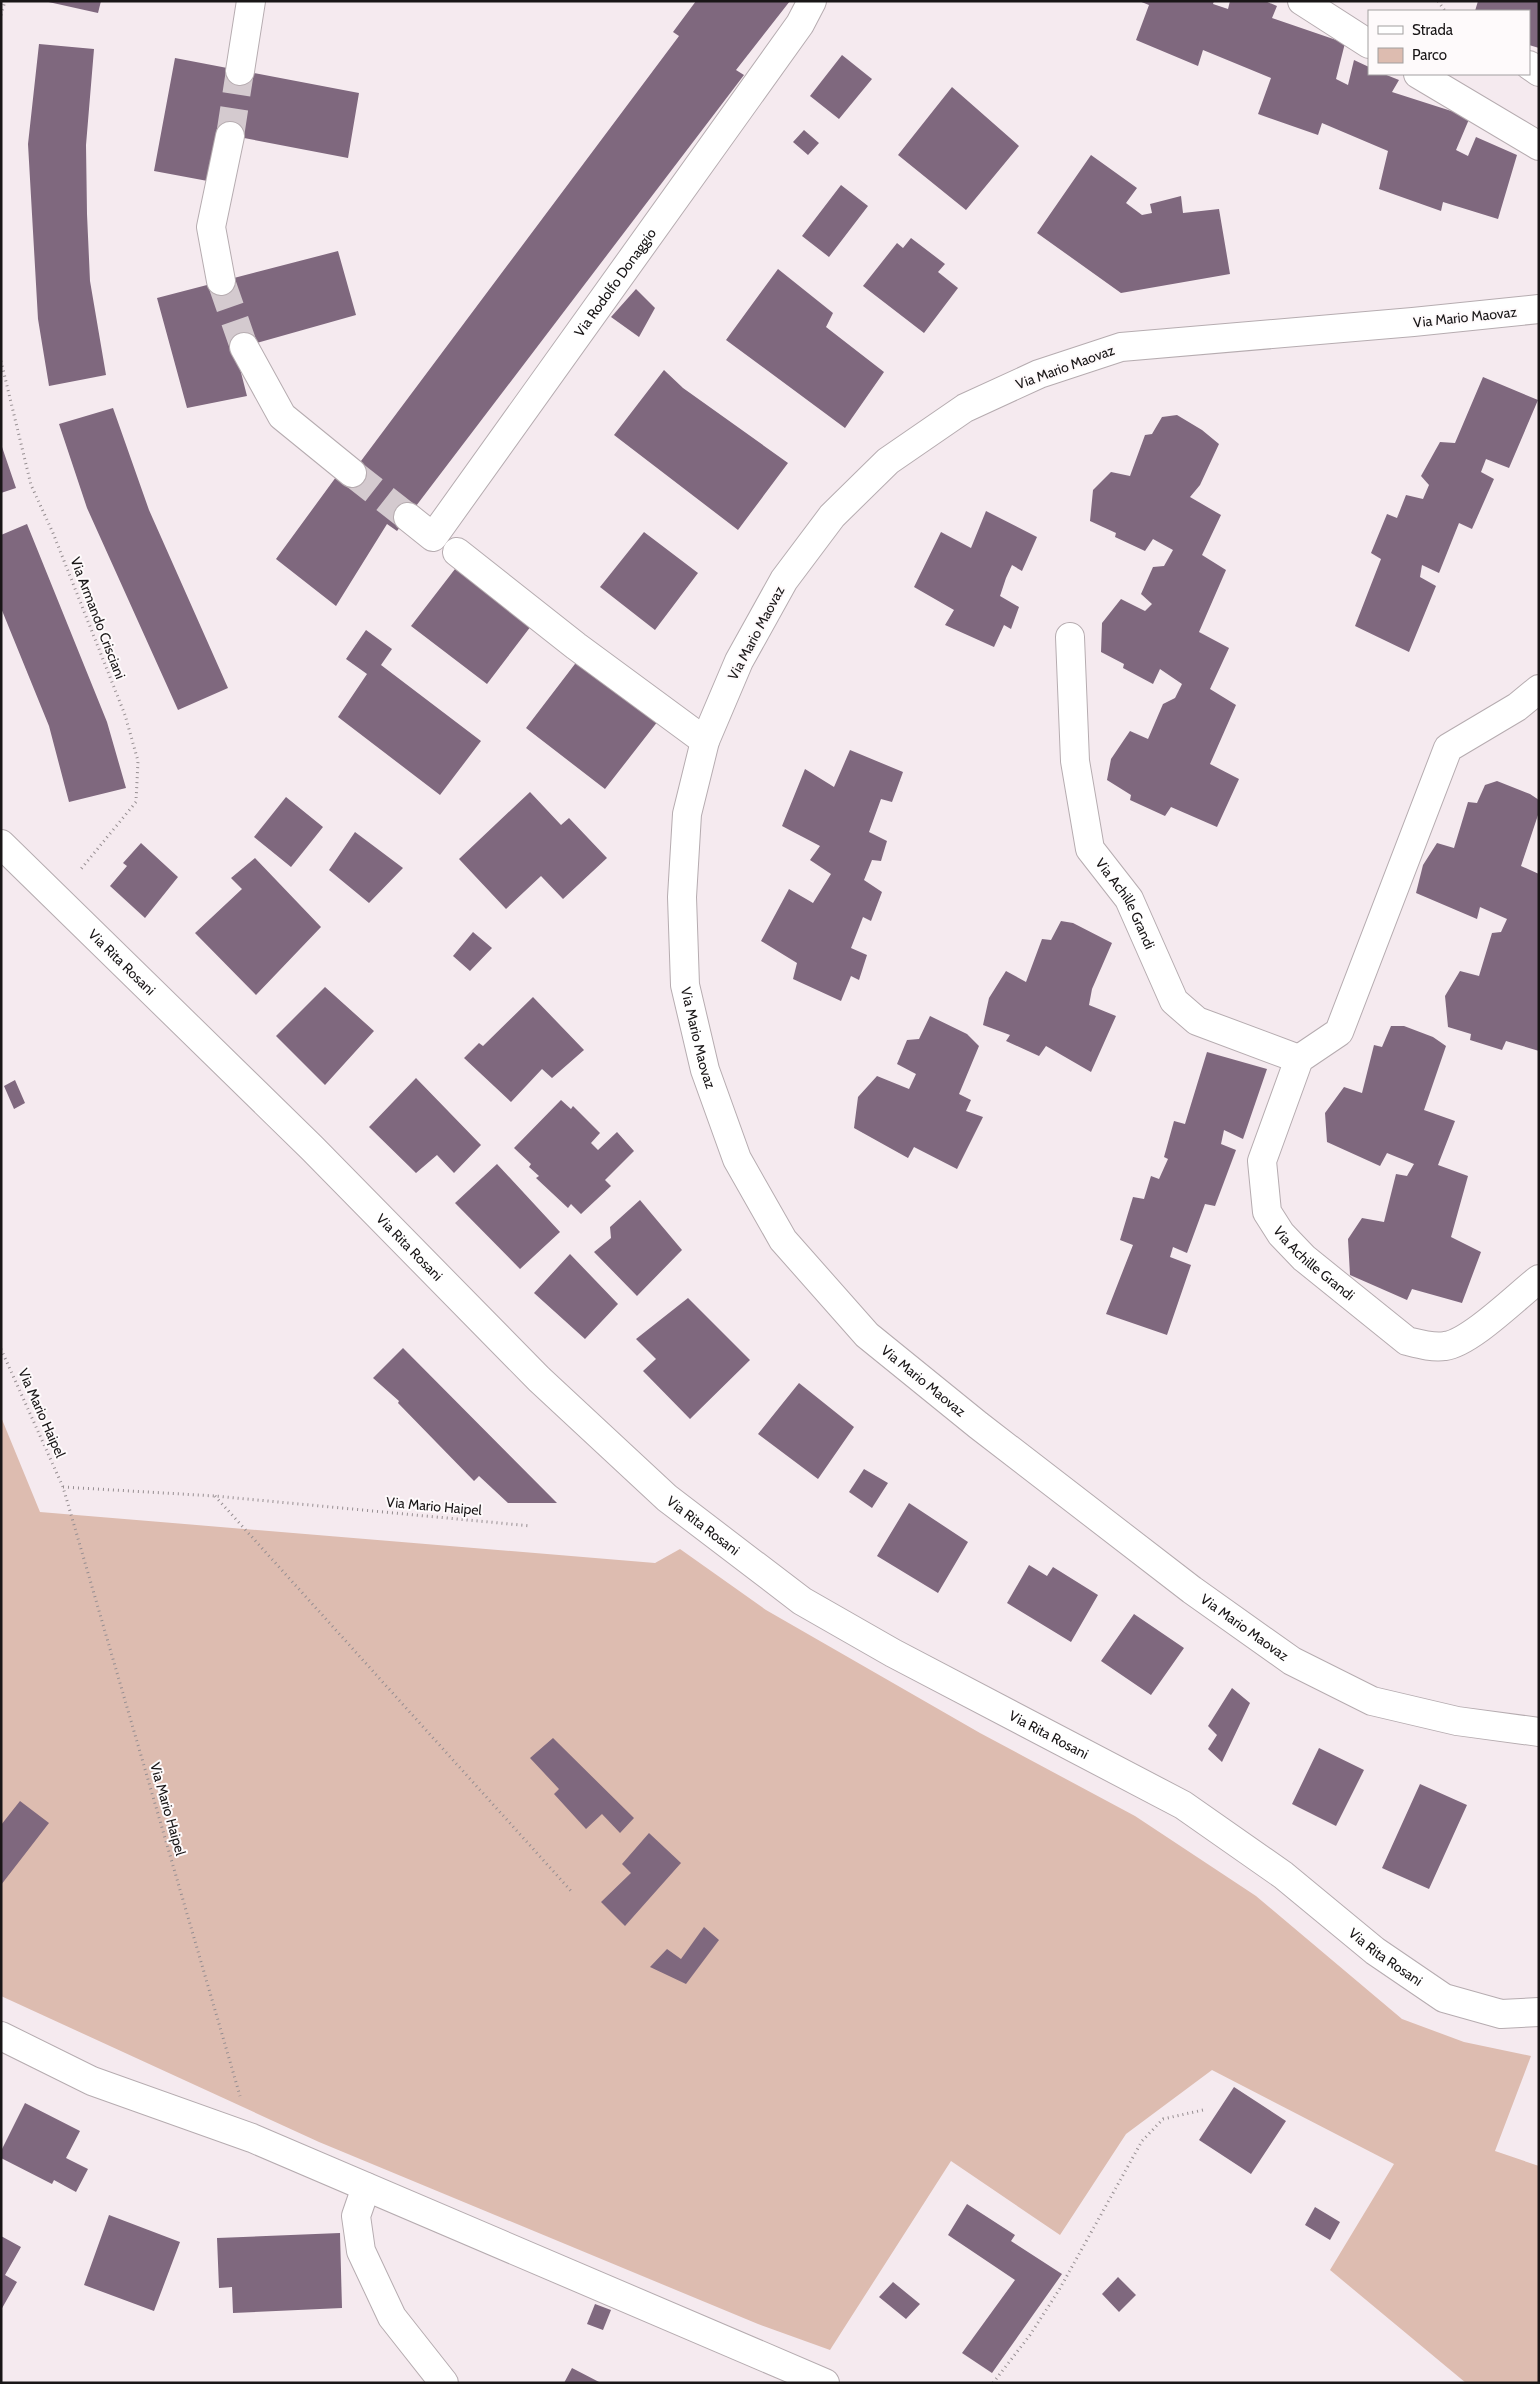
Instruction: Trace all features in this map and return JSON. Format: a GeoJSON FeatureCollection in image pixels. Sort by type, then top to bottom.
{"type":"FeatureCollection","features":[{"type":"Feature","properties":{"kind":"street"},"geometry":{"type":"LineString","coordinates":[[240,71],[250,1]]}},
{"type":"Feature","properties":{"kind":"street","name":"Via Rodolfo Donaggio"},"geometry":{"type":"LineString","coordinates":[[408,517],[433,537],[800,24],[812,1]]}},
{"type":"Feature","properties":{"kind":"street"},"geometry":{"type":"LineString","coordinates":[[1302,1],[1368,43]]}},
{"type":"Feature","properties":{"kind":"street"},"geometry":{"type":"LineString","coordinates":[[1420,75],[1539,146]]}},
{"type":"Feature","properties":{"kind":"street"},"geometry":{"type":"LineString","coordinates":[[221,281],[211,227],[230,136]]}},
{"type":"Feature","properties":{"kind":"street","name":"Via Mario Maovaz"},"geometry":{"type":"LineString","coordinates":[[1539,309],[1413,322],[1121,347],[1039,374],[965,408],[888,461],[832,516],[784,580],[739,661],[705,741],[688,814],[682,897],[685,985],[706,1070],[737,1159],[783,1240],[867,1335],[978,1425],[1192,1590],[1292,1661],[1372,1701],[1457,1721],[1539,1732]]}},
{"type":"Feature","properties":{"kind":"street"},"geometry":{"type":"LineString","coordinates":[[244,347],[282,416],[352,473]]}},
{"type":"Feature","properties":{"kind":"street"},"geometry":{"type":"LineString","coordinates":[[457,552],[576,646],[705,741]]}},
{"type":"Feature","properties":{"kind":"street","name":"Via Achille Grandi"},"geometry":{"type":"LineString","coordinates":[[1070,637],[1075,761],[1090,850],[1129,899],[1174,1001],[1197,1021],[1299,1059],[1262,1161],[1267,1212],[1281,1234],[1304,1258],[1407,1341],[1424,1345],[1445,1346],[1465,1340],[1539,1279]]}},
{"type":"Feature","properties":{"kind":"street"},"geometry":{"type":"LineString","coordinates":[[1299,1059],[1339,1032],[1448,748],[1517,707],[1539,689]]}},
{"type":"Feature","properties":{"kind":"street","name":"Via Rita Rosani"},"geometry":{"type":"LineString","coordinates":[[1,844],[337,1174],[539,1379],[667,1498],[786,1589],[802,1601],[893,1653],[1183,1805],[1283,1875],[1375,1950],[1444,1998],[1501,2014],[1539,2012]]}},
{"type":"Feature","properties":{"kind":"street"},"geometry":{"type":"LineString","coordinates":[[1,2036],[92,2081],[252,2138],[825,2383]]}},
{"type":"Feature","properties":{"kind":"street"},"geometry":{"type":"LineString","coordinates":[[366,2187],[356,2216],[361,2251],[392,2317],[444,2383]]}},
{"type":"Feature","properties":{"kind":"path"},"geometry":{"type":"LineString","coordinates":[[1,15],[4,1]]}},
{"type":"Feature","properties":{"kind":"path","name":"Via Armando Crisciani"},"geometry":{"type":"LineString","coordinates":[[1,361],[31,485],[53,533],[125,716],[138,761],[136,802],[81,869]]}},
{"type":"Feature","properties":{"kind":"path","name":"Via Mario Haipel"},"geometry":{"type":"LineString","coordinates":[[1,1349],[63,1487],[252,2138]]}},
{"type":"Feature","properties":{"kind":"path","name":"Via Mario Haipel"},"geometry":{"type":"LineString","coordinates":[[63,1487],[215,1496],[531,1526]]}},
{"type":"Feature","properties":{"kind":"path"},"geometry":{"type":"LineString","coordinates":[[215,1496],[572,1892]]}},
{"type":"Feature","properties":{"kind":"path"},"geometry":{"type":"LineString","coordinates":[[993,2383],[1030,2335],[1060,2290],[1142,2141],[1163,2119],[1203,2110]]}},
{"type":"Feature","properties":{"kind":"green space"},"geometry":{"type":"Polygon","coordinates":[[[1,1417],[40,1512],[655,1563],[680,1549],[766,1610],[980,1733],[1135,1816],[1256,1896],[1402,2019],[1464,2042],[1531,2056],[1495,2151],[1539,2166],[1539,2383],[1466,2383],[1330,2270],[1394,2164],[1212,2070],[1126,2134],[1060,2235],[951,2161],[830,2350],[758,2324],[319,2142],[1,1996],[1,1417]]]}},
{"type":"Feature","properties":{"kind":"building"},"geometry":{"type":"Polygon","coordinates":[[[44,1],[101,1],[98,13],[44,1]]]}},
{"type":"Feature","properties":{"kind":"building"},"geometry":{"type":"Polygon","coordinates":[[[696,1],[790,1],[736,70],[744,75],[397,531],[387,524],[336,606],[276,559],[336,477],[352,473],[679,36],[673,32],[696,1]]]}},
{"type":"Feature","properties":{"kind":"building"},"geometry":{"type":"Polygon","coordinates":[[[1139,1],[1214,1],[1213,4],[1228,9],[1230,1],[1265,1],[1277,6],[1272,18],[1345,43],[1336,79],[1348,85],[1354,60],[1368,67],[1368,75],[1386,75],[1399,80],[1392,92],[1470,117],[1456,150],[1468,156],[1476,137],[1517,155],[1498,219],[1443,202],[1441,211],[1379,189],[1388,151],[1322,123],[1318,135],[1258,114],[1271,78],[1203,50],[1198,66],[1136,40],[1149,5],[1139,1]]]}},
{"type":"Feature","properties":{"kind":"building"},"geometry":{"type":"Polygon","coordinates":[[[1478,1],[1539,1],[1539,48],[1530,45],[1530,10],[1475,10],[1478,1]]]}},
{"type":"Feature","properties":{"kind":"building"},"geometry":{"type":"Polygon","coordinates":[[[39,44],[94,49],[86,145],[87,214],[90,281],[106,375],[49,386],[38,319],[28,144],[39,44]]]}},
{"type":"Feature","properties":{"kind":"building"},"geometry":{"type":"Polygon","coordinates":[[[842,55],[872,79],[839,119],[810,96],[842,55]]]}},
{"type":"Feature","properties":{"kind":"building"},"geometry":{"type":"Polygon","coordinates":[[[175,58],[359,93],[348,158],[223,134],[213,182],[154,171],[175,58]]]}},
{"type":"Feature","properties":{"kind":"building"},"geometry":{"type":"Polygon","coordinates":[[[952,87],[1019,146],[966,210],[898,155],[952,87]]]}},
{"type":"Feature","properties":{"kind":"building"},"geometry":{"type":"Polygon","coordinates":[[[804,130],[819,143],[808,155],[793,142],[804,130]]]}},
{"type":"Feature","properties":{"kind":"building"},"geometry":{"type":"Polygon","coordinates":[[[1091,155],[1137,188],[1126,203],[1142,215],[1152,213],[1150,204],[1181,196],[1183,213],[1219,209],[1230,274],[1121,293],[1037,233],[1091,155]]]}},
{"type":"Feature","properties":{"kind":"building"},"geometry":{"type":"Polygon","coordinates":[[[841,185],[868,206],[829,257],[802,236],[841,185]]]}},
{"type":"Feature","properties":{"kind":"building"},"geometry":{"type":"Polygon","coordinates":[[[911,238],[945,264],[938,272],[958,288],[924,333],[863,286],[897,243],[903,248],[911,238]]]}},
{"type":"Feature","properties":{"kind":"building"},"geometry":{"type":"Polygon","coordinates":[[[338,251],[356,315],[235,349],[247,396],[187,408],[157,298],[338,251]]]}},
{"type":"Feature","properties":{"kind":"building"},"geometry":{"type":"Polygon","coordinates":[[[778,269],[833,313],[826,327],[884,372],[845,428],[726,340],[778,269]]]}},
{"type":"Feature","properties":{"kind":"building"},"geometry":{"type":"Polygon","coordinates":[[[636,289],[655,308],[639,337],[611,317],[636,289]]]}},
{"type":"Feature","properties":{"kind":"building"},"geometry":{"type":"Polygon","coordinates":[[[664,370],[683,388],[788,463],[738,530],[614,435],[664,370]]]}},
{"type":"Feature","properties":{"kind":"building"},"geometry":{"type":"Polygon","coordinates":[[[1483,377],[1538,400],[1509,468],[1486,459],[1481,472],[1494,479],[1472,529],[1459,523],[1439,573],[1422,565],[1420,577],[1436,586],[1409,652],[1355,626],[1381,559],[1371,553],[1387,514],[1397,518],[1406,495],[1423,499],[1429,485],[1421,476],[1440,442],[1455,443],[1483,377]]]}},
{"type":"Feature","properties":{"kind":"building"},"geometry":{"type":"Polygon","coordinates":[[[113,408],[149,510],[228,688],[178,710],[87,508],[59,424],[113,408]]]}},
{"type":"Feature","properties":{"kind":"building"},"geometry":{"type":"Polygon","coordinates":[[[1177,415],[1202,430],[1219,444],[1200,485],[1190,497],[1221,515],[1202,555],[1226,570],[1199,632],[1229,648],[1210,689],[1236,705],[1210,764],[1239,779],[1217,827],[1171,807],[1165,816],[1130,800],[1131,795],[1107,780],[1111,759],[1130,731],[1148,739],[1163,704],[1175,698],[1182,684],[1160,669],[1153,684],[1123,668],[1124,664],[1101,652],[1102,623],[1121,599],[1145,611],[1152,604],[1141,594],[1153,567],[1164,566],[1173,550],[1153,539],[1145,551],[1115,537],[1116,533],[1090,521],[1093,490],[1111,472],[1130,476],[1145,435],[1152,434],[1162,417],[1177,415]]]}},
{"type":"Feature","properties":{"kind":"building"},"geometry":{"type":"Polygon","coordinates":[[[1,444],[16,488],[1,493],[1,444]]]}},
{"type":"Feature","properties":{"kind":"building"},"geometry":{"type":"Polygon","coordinates":[[[986,511],[1037,537],[1022,571],[1012,565],[1006,578],[1000,596],[1019,607],[1011,629],[1004,625],[994,647],[945,625],[954,610],[914,587],[941,532],[971,548],[986,511]]]}},
{"type":"Feature","properties":{"kind":"building"},"geometry":{"type":"Polygon","coordinates":[[[27,524],[107,722],[126,788],[69,802],[49,726],[1,608],[1,535],[27,524]]]}},
{"type":"Feature","properties":{"kind":"building"},"geometry":{"type":"Polygon","coordinates":[[[644,532],[698,573],[655,630],[600,587],[644,532]]]}},
{"type":"Feature","properties":{"kind":"building"},"geometry":{"type":"Polygon","coordinates":[[[455,569],[531,626],[487,684],[411,626],[455,569]]]}},
{"type":"Feature","properties":{"kind":"building"},"geometry":{"type":"Polygon","coordinates":[[[366,630],[392,649],[381,665],[481,741],[440,795],[338,717],[367,674],[346,659],[366,630]]]}},
{"type":"Feature","properties":{"kind":"building"},"geometry":{"type":"Polygon","coordinates":[[[578,660],[658,721],[605,789],[526,728],[578,660]]]}},
{"type":"Feature","properties":{"kind":"building"},"geometry":{"type":"Polygon","coordinates":[[[850,750],[903,772],[892,802],[881,799],[869,832],[887,841],[881,861],[872,860],[864,880],[882,892],[871,921],[863,917],[851,948],[867,955],[859,980],[851,976],[841,1001],[793,979],[797,963],[761,941],[789,889],[813,903],[831,874],[810,860],[820,846],[782,826],[805,769],[834,787],[850,750]]]}},
{"type":"Feature","properties":{"kind":"building"},"geometry":{"type":"Polygon","coordinates":[[[1497,781],[1530,794],[1539,800],[1539,812],[1521,866],[1539,874],[1539,1051],[1506,1041],[1502,1050],[1470,1040],[1471,1034],[1448,1027],[1445,996],[1460,971],[1479,976],[1492,933],[1501,932],[1507,919],[1480,907],[1477,919],[1416,893],[1423,865],[1437,843],[1454,848],[1468,802],[1477,803],[1485,785],[1497,781]]]}},
{"type":"Feature","properties":{"kind":"building"},"geometry":{"type":"Polygon","coordinates":[[[530,792],[561,825],[569,818],[607,858],[563,899],[541,876],[506,909],[459,859],[530,792]]]}},
{"type":"Feature","properties":{"kind":"building"},"geometry":{"type":"Polygon","coordinates":[[[286,797],[323,827],[291,867],[254,837],[286,797]]]}},
{"type":"Feature","properties":{"kind":"building"},"geometry":{"type":"Polygon","coordinates":[[[355,832],[403,868],[369,903],[329,870],[355,832]]]}},
{"type":"Feature","properties":{"kind":"building"},"geometry":{"type":"Polygon","coordinates":[[[141,843],[178,877],[145,918],[110,886],[127,866],[123,863],[141,843]]]}},
{"type":"Feature","properties":{"kind":"building"},"geometry":{"type":"Polygon","coordinates":[[[255,858],[321,927],[256,995],[195,933],[242,889],[231,878],[255,858]]]}},
{"type":"Feature","properties":{"kind":"building"},"geometry":{"type":"Polygon","coordinates":[[[1061,921],[1073,923],[1112,943],[1092,989],[1089,1005],[1116,1016],[1091,1072],[1046,1046],[1039,1056],[1006,1041],[1010,1035],[983,1025],[989,998],[1006,971],[1026,982],[1042,939],[1051,940],[1061,921]]]}},
{"type":"Feature","properties":{"kind":"building"},"geometry":{"type":"Polygon","coordinates":[[[473,932],[492,948],[470,971],[453,956],[473,932]]]}},
{"type":"Feature","properties":{"kind":"building"},"geometry":{"type":"Polygon","coordinates":[[[325,987],[374,1031],[325,1085],[276,1036],[325,987]]]}},
{"type":"Feature","properties":{"kind":"building"},"geometry":{"type":"Polygon","coordinates":[[[533,997],[584,1050],[552,1078],[542,1069],[511,1102],[464,1058],[479,1043],[483,1046],[533,997]]]}},
{"type":"Feature","properties":{"kind":"building"},"geometry":{"type":"Polygon","coordinates":[[[930,1016],[967,1034],[979,1046],[959,1094],[971,1100],[966,1111],[983,1117],[957,1169],[914,1147],[908,1158],[854,1128],[858,1097],[877,1076],[909,1089],[916,1074],[897,1064],[907,1040],[919,1039],[930,1016]]]}},
{"type":"Feature","properties":{"kind":"building"},"geometry":{"type":"Polygon","coordinates":[[[1391,1026],[1404,1026],[1433,1037],[1446,1046],[1424,1110],[1455,1121],[1438,1165],[1468,1176],[1451,1237],[1481,1252],[1462,1303],[1412,1289],[1407,1300],[1350,1275],[1348,1239],[1362,1218],[1384,1222],[1396,1174],[1407,1176],[1414,1164],[1387,1153],[1380,1166],[1327,1142],[1325,1113],[1344,1087],[1362,1093],[1374,1045],[1382,1047],[1391,1026]]]}},
{"type":"Feature","properties":{"kind":"building"},"geometry":{"type":"Polygon","coordinates":[[[1207,1052],[1267,1069],[1243,1139],[1224,1130],[1221,1144],[1236,1150],[1215,1206],[1205,1204],[1187,1253],[1173,1247],[1170,1257],[1191,1265],[1167,1335],[1106,1314],[1133,1245],[1120,1240],[1133,1197],[1144,1199],[1151,1176],[1159,1179],[1168,1159],[1164,1157],[1174,1121],[1185,1124],[1207,1052]]]}},
{"type":"Feature","properties":{"kind":"building"},"geometry":{"type":"Polygon","coordinates":[[[416,1078],[481,1145],[454,1173],[437,1155],[416,1173],[369,1127],[416,1078]]]}},
{"type":"Feature","properties":{"kind":"building"},"geometry":{"type":"Polygon","coordinates":[[[15,1080],[25,1103],[14,1109],[4,1086],[15,1080]]]}},
{"type":"Feature","properties":{"kind":"building"},"geometry":{"type":"Polygon","coordinates":[[[561,1100],[571,1109],[573,1106],[600,1133],[591,1143],[598,1150],[617,1132],[634,1151],[605,1180],[611,1186],[581,1214],[571,1204],[568,1208],[536,1178],[539,1176],[529,1167],[531,1164],[514,1148],[561,1100]]]}},
{"type":"Feature","properties":{"kind":"building"},"geometry":{"type":"Polygon","coordinates":[[[497,1164],[560,1232],[520,1269],[455,1203],[497,1164]]]}},
{"type":"Feature","properties":{"kind":"building"},"geometry":{"type":"Polygon","coordinates":[[[640,1200],[682,1250],[637,1296],[594,1252],[611,1238],[610,1227],[640,1200]]]}},
{"type":"Feature","properties":{"kind":"building"},"geometry":{"type":"Polygon","coordinates":[[[570,1254],[618,1304],[585,1339],[534,1293],[570,1254]]]}},
{"type":"Feature","properties":{"kind":"building"},"geometry":{"type":"Polygon","coordinates":[[[688,1298],[750,1360],[690,1419],[643,1371],[656,1359],[636,1339],[688,1298]]]}},
{"type":"Feature","properties":{"kind":"building"},"geometry":{"type":"Polygon","coordinates":[[[403,1348],[557,1503],[508,1503],[479,1476],[474,1481],[398,1403],[399,1401],[373,1378],[403,1348]]]}},
{"type":"Feature","properties":{"kind":"building"},"geometry":{"type":"Polygon","coordinates":[[[799,1383],[854,1427],[818,1479],[758,1434],[799,1383]]]}},
{"type":"Feature","properties":{"kind":"building"},"geometry":{"type":"Polygon","coordinates":[[[864,1469],[888,1483],[872,1508],[849,1492],[864,1469]]]}},
{"type":"Feature","properties":{"kind":"building"},"geometry":{"type":"Polygon","coordinates":[[[909,1503],[968,1542],[938,1593],[877,1556],[909,1503]]]}},
{"type":"Feature","properties":{"kind":"building"},"geometry":{"type":"Polygon","coordinates":[[[1029,1565],[1047,1576],[1053,1567],[1098,1595],[1071,1642],[1007,1603],[1029,1565]]]}},
{"type":"Feature","properties":{"kind":"building"},"geometry":{"type":"Polygon","coordinates":[[[1134,1614],[1184,1648],[1151,1695],[1101,1661],[1134,1614]]]}},
{"type":"Feature","properties":{"kind":"building"},"geometry":{"type":"Polygon","coordinates":[[[1232,1688],[1250,1703],[1222,1762],[1208,1749],[1217,1735],[1208,1726],[1232,1688]]]}},
{"type":"Feature","properties":{"kind":"building"},"geometry":{"type":"Polygon","coordinates":[[[553,1738],[634,1818],[620,1833],[602,1814],[586,1829],[554,1794],[559,1789],[530,1758],[553,1738]]]}},
{"type":"Feature","properties":{"kind":"building"},"geometry":{"type":"Polygon","coordinates":[[[1319,1748],[1364,1770],[1336,1826],[1292,1804],[1319,1748]]]}},
{"type":"Feature","properties":{"kind":"building"},"geometry":{"type":"Polygon","coordinates":[[[1420,1784],[1467,1805],[1429,1889],[1382,1868],[1420,1784]]]}},
{"type":"Feature","properties":{"kind":"building"},"geometry":{"type":"Polygon","coordinates":[[[20,1801],[49,1823],[1,1885],[1,1825],[20,1801]]]}},
{"type":"Feature","properties":{"kind":"building"},"geometry":{"type":"Polygon","coordinates":[[[649,1833],[681,1863],[625,1926],[601,1902],[631,1873],[622,1864],[649,1833]]]}},
{"type":"Feature","properties":{"kind":"building"},"geometry":{"type":"Polygon","coordinates":[[[704,1927],[719,1940],[686,1984],[650,1967],[667,1949],[681,1959],[704,1927]]]}},
{"type":"Feature","properties":{"kind":"building"},"geometry":{"type":"Polygon","coordinates":[[[1234,2087],[1286,2121],[1251,2174],[1199,2140],[1234,2087]]]}},
{"type":"Feature","properties":{"kind":"building"},"geometry":{"type":"Polygon","coordinates":[[[25,2103],[80,2131],[66,2158],[88,2169],[76,2192],[54,2180],[52,2184],[1,2158],[1,2151],[25,2103]]]}},
{"type":"Feature","properties":{"kind":"building"},"geometry":{"type":"Polygon","coordinates":[[[967,2204],[1015,2235],[1011,2241],[1062,2274],[992,2373],[962,2353],[1015,2280],[948,2235],[967,2204]]]}},
{"type":"Feature","properties":{"kind":"building"},"geometry":{"type":"Polygon","coordinates":[[[1315,2207],[1340,2222],[1330,2240],[1305,2225],[1315,2207]]]}},
{"type":"Feature","properties":{"kind":"building"},"geometry":{"type":"Polygon","coordinates":[[[109,2215],[180,2242],[154,2311],[84,2285],[109,2215]]]}},
{"type":"Feature","properties":{"kind":"building"},"geometry":{"type":"Polygon","coordinates":[[[340,2233],[342,2308],[233,2313],[232,2287],[219,2288],[217,2238],[340,2233]]]}},
{"type":"Feature","properties":{"kind":"building"},"geometry":{"type":"Polygon","coordinates":[[[1,2236],[21,2247],[5,2275],[17,2282],[1,2310],[1,2236]]]}},
{"type":"Feature","properties":{"kind":"building"},"geometry":{"type":"Polygon","coordinates":[[[1118,2277],[1136,2295],[1119,2312],[1102,2294],[1118,2277]]]}},
{"type":"Feature","properties":{"kind":"building"},"geometry":{"type":"Polygon","coordinates":[[[893,2282],[920,2304],[906,2319],[879,2297],[893,2282]]]}},
{"type":"Feature","properties":{"kind":"building"},"geometry":{"type":"Polygon","coordinates":[[[595,2304],[611,2310],[603,2330],[587,2324],[595,2304]]]}},
{"type":"Feature","properties":{"kind":"building"},"geometry":{"type":"Polygon","coordinates":[[[572,2368],[601,2383],[564,2383],[572,2368]]]}},
{"type":"Feature","properties":{"kind":"tunnel"},"geometry":{"type":"LineString","coordinates":[[230,136],[240,71]]}},
{"type":"Feature","properties":{"kind":"tunnel"},"geometry":{"type":"LineString","coordinates":[[221,281],[244,347]]}},
{"type":"Feature","properties":{"kind":"tunnel"},"geometry":{"type":"LineString","coordinates":[[352,473],[408,517]]}}]}
